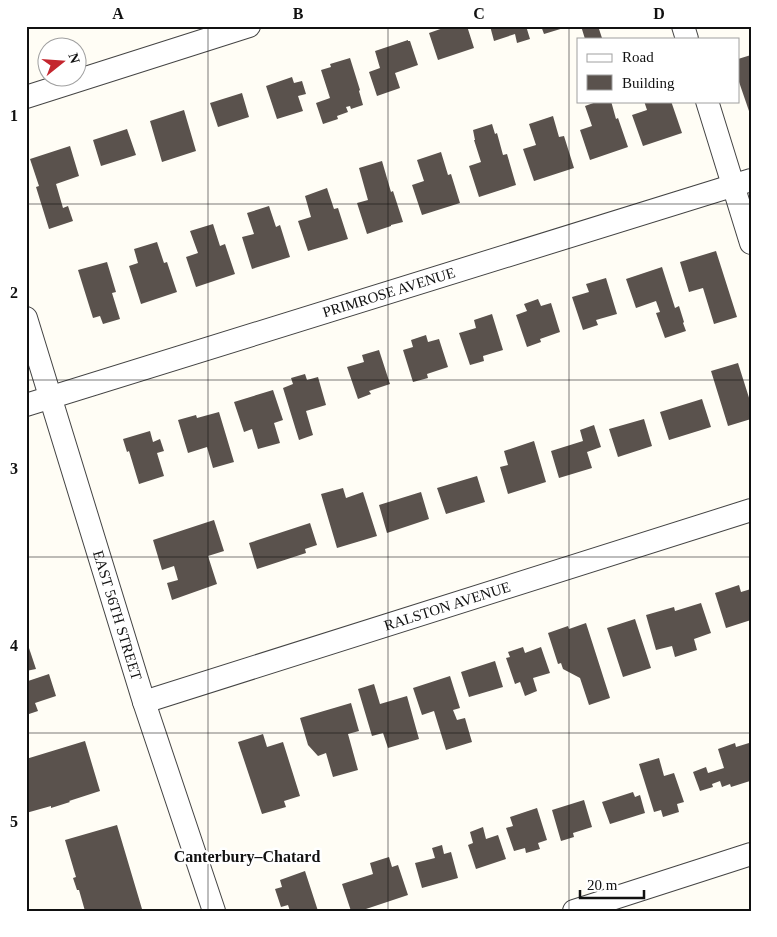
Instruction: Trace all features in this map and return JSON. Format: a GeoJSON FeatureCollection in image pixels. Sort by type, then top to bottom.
{"type":"FeatureCollection","features":[{"type":"Feature","properties":{"kind":"street"},"geometry":{"type":"LineString","coordinates":[[26,96],[249,26]]}},
{"type":"Feature","properties":{"kind":"street"},"geometry":{"type":"LineString","coordinates":[[683,26],[687,38]]}},
{"type":"Feature","properties":{"kind":"street"},"geometry":{"type":"LineString","coordinates":[[707,102],[742,182],[751,243]]}},
{"type":"Feature","properties":{"kind":"street","name":"PRIMROSE AVENUE"},"geometry":{"type":"LineString","coordinates":[[26,405],[742,182]]}},
{"type":"Feature","properties":{"kind":"street","name":"EAST 56TH STREET"},"geometry":{"type":"LineString","coordinates":[[26,318],[144,702],[214,911]]}},
{"type":"Feature","properties":{"kind":"street","name":"RALSTON AVENUE"},"geometry":{"type":"LineString","coordinates":[[144,702],[751,510]]}},
{"type":"Feature","properties":{"kind":"street"},"geometry":{"type":"LineString","coordinates":[[574,911],[751,854]]}},
{"type":"Feature","properties":{"kind":"building"},"geometry":{"type":"Polygon","coordinates":[[[449,26],[467,26],[474,48],[438,60],[429,33],[449,26]]]}},
{"type":"Feature","properties":{"kind":"building"},"geometry":{"type":"Polygon","coordinates":[[[490,26],[526,26],[530,39],[517,43],[515,34],[494,41],[490,26]]]}},
{"type":"Feature","properties":{"kind":"building"},"geometry":{"type":"Polygon","coordinates":[[[541,26],[567,26],[567,27],[544,34],[541,26]]]}},
{"type":"Feature","properties":{"kind":"building"},"geometry":{"type":"Polygon","coordinates":[[[581,26],[598,26],[602,38],[585,38],[581,26]]]}},
{"type":"Feature","properties":{"kind":"building"},"geometry":{"type":"Polygon","coordinates":[[[408,40],[418,65],[395,73],[400,88],[377,96],[369,72],[380,68],[375,51],[408,40]]]}},
{"type":"Feature","properties":{"kind":"building"},"geometry":{"type":"Polygon","coordinates":[[[751,55],[751,111],[749,111],[740,85],[740,58],[751,55]]]}},
{"type":"Feature","properties":{"kind":"building"},"geometry":{"type":"Polygon","coordinates":[[[350,58],[363,105],[351,109],[350,106],[346,107],[348,112],[337,116],[338,119],[323,124],[316,103],[330,98],[321,70],[331,67],[330,64],[350,58]]]}},
{"type":"Feature","properties":{"kind":"building"},"geometry":{"type":"Polygon","coordinates":[[[292,77],[294,83],[302,81],[306,94],[298,96],[303,111],[277,119],[266,86],[292,77]]]}},
{"type":"Feature","properties":{"kind":"building"},"geometry":{"type":"Polygon","coordinates":[[[242,93],[249,117],[218,127],[210,103],[242,93]]]}},
{"type":"Feature","properties":{"kind":"building"},"geometry":{"type":"Polygon","coordinates":[[[596,102],[611,102],[628,147],[590,160],[580,130],[592,126],[585,106],[596,102]]]}},
{"type":"Feature","properties":{"kind":"building"},"geometry":{"type":"Polygon","coordinates":[[[644,102],[671,102],[682,133],[643,146],[632,115],[647,110],[644,102]]]}},
{"type":"Feature","properties":{"kind":"building"},"geometry":{"type":"Polygon","coordinates":[[[184,110],[196,151],[162,162],[150,121],[184,110]]]}},
{"type":"Feature","properties":{"kind":"building"},"geometry":{"type":"Polygon","coordinates":[[[553,116],[559,137],[564,136],[574,168],[534,181],[523,149],[536,145],[529,124],[553,116]]]}},
{"type":"Feature","properties":{"kind":"building"},"geometry":{"type":"Polygon","coordinates":[[[492,124],[495,134],[497,133],[503,155],[507,154],[516,185],[479,197],[469,166],[481,162],[473,130],[492,124]]]}},
{"type":"Feature","properties":{"kind":"building"},"geometry":{"type":"Polygon","coordinates":[[[127,129],[136,155],[101,166],[93,140],[127,129]]]}},
{"type":"Feature","properties":{"kind":"building"},"geometry":{"type":"Polygon","coordinates":[[[70,146],[79,176],[56,184],[63,208],[68,206],[73,221],[49,229],[36,187],[39,186],[30,159],[70,146]]]}},
{"type":"Feature","properties":{"kind":"building"},"geometry":{"type":"Polygon","coordinates":[[[441,152],[448,175],[451,174],[460,203],[422,215],[412,185],[424,181],[417,160],[441,152]]]}},
{"type":"Feature","properties":{"kind":"building"},"geometry":{"type":"Polygon","coordinates":[[[382,161],[391,192],[393,191],[403,222],[367,234],[357,203],[368,200],[359,168],[382,161]]]}},
{"type":"Feature","properties":{"kind":"building"},"geometry":{"type":"Polygon","coordinates":[[[327,188],[334,209],[338,208],[348,239],[308,251],[298,221],[311,217],[305,196],[327,188]]]}},
{"type":"Feature","properties":{"kind":"building"},"geometry":{"type":"Polygon","coordinates":[[[269,206],[276,227],[280,225],[290,257],[252,269],[242,237],[254,234],[247,213],[269,206]]]}},
{"type":"Feature","properties":{"kind":"building"},"geometry":{"type":"Polygon","coordinates":[[[213,224],[220,246],[225,244],[235,274],[196,287],[186,257],[198,253],[190,231],[213,224]]]}},
{"type":"Feature","properties":{"kind":"building"},"geometry":{"type":"Polygon","coordinates":[[[157,242],[164,263],[167,262],[177,292],[141,304],[129,266],[138,263],[134,249],[157,242]]]}},
{"type":"Feature","properties":{"kind":"building"},"geometry":{"type":"Polygon","coordinates":[[[716,251],[737,317],[714,324],[703,288],[689,292],[680,262],[716,251]]]}},
{"type":"Feature","properties":{"kind":"building"},"geometry":{"type":"Polygon","coordinates":[[[107,262],[116,292],[112,293],[120,319],[103,324],[100,316],[93,318],[78,270],[107,262]]]}},
{"type":"Feature","properties":{"kind":"building"},"geometry":{"type":"Polygon","coordinates":[[[662,267],[675,308],[679,306],[686,331],[665,338],[656,313],[660,312],[656,301],[636,308],[626,279],[662,267]]]}},
{"type":"Feature","properties":{"kind":"building"},"geometry":{"type":"Polygon","coordinates":[[[606,278],[617,314],[596,320],[598,325],[583,330],[572,297],[589,292],[586,284],[606,278]]]}},
{"type":"Feature","properties":{"kind":"building"},"geometry":{"type":"Polygon","coordinates":[[[538,299],[541,306],[551,303],[560,332],[540,339],[541,342],[527,347],[516,315],[527,311],[524,304],[538,299]]]}},
{"type":"Feature","properties":{"kind":"building"},"geometry":{"type":"Polygon","coordinates":[[[492,314],[503,350],[483,356],[484,361],[470,365],[459,333],[476,328],[474,320],[492,314]]]}},
{"type":"Feature","properties":{"kind":"building"},"geometry":{"type":"Polygon","coordinates":[[[426,335],[428,342],[439,339],[448,367],[427,374],[428,378],[413,382],[403,350],[413,347],[411,340],[426,335]]]}},
{"type":"Feature","properties":{"kind":"building"},"geometry":{"type":"Polygon","coordinates":[[[379,350],[390,384],[369,391],[371,394],[358,399],[347,367],[364,362],[362,355],[379,350]]]}},
{"type":"Feature","properties":{"kind":"building"},"geometry":{"type":"Polygon","coordinates":[[[738,363],[751,404],[751,419],[728,426],[711,371],[738,363]]]}},
{"type":"Feature","properties":{"kind":"building"},"geometry":{"type":"Polygon","coordinates":[[[305,374],[307,380],[318,377],[326,405],[306,411],[313,435],[299,440],[283,388],[293,384],[291,378],[305,374]]]}},
{"type":"Feature","properties":{"kind":"building"},"geometry":{"type":"Polygon","coordinates":[[[273,390],[283,420],[274,423],[280,443],[258,449],[252,429],[244,432],[234,402],[273,390]]]}},
{"type":"Feature","properties":{"kind":"building"},"geometry":{"type":"Polygon","coordinates":[[[702,399],[711,427],[669,440],[660,412],[702,399]]]}},
{"type":"Feature","properties":{"kind":"building"},"geometry":{"type":"Polygon","coordinates":[[[219,412],[234,462],[213,468],[207,447],[188,453],[178,420],[196,415],[197,418],[219,412]]]}},
{"type":"Feature","properties":{"kind":"building"},"geometry":{"type":"Polygon","coordinates":[[[644,419],[652,446],[618,457],[609,429],[644,419]]]}},
{"type":"Feature","properties":{"kind":"building"},"geometry":{"type":"Polygon","coordinates":[[[594,425],[601,447],[587,452],[592,468],[559,478],[551,451],[583,441],[580,430],[594,425]]]}},
{"type":"Feature","properties":{"kind":"building"},"geometry":{"type":"Polygon","coordinates":[[[150,431],[153,442],[160,439],[164,451],[157,453],[164,476],[139,484],[129,451],[127,452],[123,439],[150,431]]]}},
{"type":"Feature","properties":{"kind":"building"},"geometry":{"type":"Polygon","coordinates":[[[534,441],[546,482],[508,494],[500,467],[508,465],[504,451],[534,441]]]}},
{"type":"Feature","properties":{"kind":"building"},"geometry":{"type":"Polygon","coordinates":[[[477,476],[485,502],[446,514],[437,488],[477,476]]]}},
{"type":"Feature","properties":{"kind":"building"},"geometry":{"type":"Polygon","coordinates":[[[343,488],[346,498],[363,492],[377,536],[337,548],[321,494],[343,488]]]}},
{"type":"Feature","properties":{"kind":"building"},"geometry":{"type":"Polygon","coordinates":[[[421,492],[429,519],[387,533],[379,505],[421,492]]]}},
{"type":"Feature","properties":{"kind":"building"},"geometry":{"type":"Polygon","coordinates":[[[214,520],[224,551],[208,556],[217,584],[172,600],[167,583],[178,580],[174,566],[162,570],[153,540],[214,520]]]}},
{"type":"Feature","properties":{"kind":"building"},"geometry":{"type":"Polygon","coordinates":[[[310,523],[317,545],[305,549],[306,553],[257,569],[249,543],[310,523]]]}},
{"type":"Feature","properties":{"kind":"building"},"geometry":{"type":"Polygon","coordinates":[[[739,585],[741,592],[751,589],[751,620],[726,628],[715,593],[739,585]]]}},
{"type":"Feature","properties":{"kind":"building"},"geometry":{"type":"Polygon","coordinates":[[[701,603],[711,633],[694,639],[697,650],[675,657],[672,646],[656,650],[646,615],[674,607],[675,611],[701,603]]]}},
{"type":"Feature","properties":{"kind":"building"},"geometry":{"type":"Polygon","coordinates":[[[635,619],[651,668],[623,677],[607,628],[635,619]]]}},
{"type":"Feature","properties":{"kind":"building"},"geometry":{"type":"Polygon","coordinates":[[[586,623],[610,698],[589,705],[580,678],[563,669],[561,663],[558,664],[548,633],[568,626],[569,629],[586,623]]]}},
{"type":"Feature","properties":{"kind":"building"},"geometry":{"type":"Polygon","coordinates":[[[26,639],[36,669],[26,671],[26,639]]]}},
{"type":"Feature","properties":{"kind":"building"},"geometry":{"type":"Polygon","coordinates":[[[523,647],[525,653],[541,647],[550,673],[533,678],[537,691],[525,696],[520,682],[515,684],[506,658],[510,657],[508,652],[523,647]]]}},
{"type":"Feature","properties":{"kind":"building"},"geometry":{"type":"Polygon","coordinates":[[[495,661],[503,687],[469,697],[461,672],[495,661]]]}},
{"type":"Feature","properties":{"kind":"building"},"geometry":{"type":"Polygon","coordinates":[[[49,674],[56,696],[35,703],[38,711],[26,715],[26,684],[29,684],[28,681],[49,674]]]}},
{"type":"Feature","properties":{"kind":"building"},"geometry":{"type":"Polygon","coordinates":[[[450,676],[460,708],[453,710],[457,720],[465,718],[472,742],[446,750],[434,711],[422,715],[413,688],[450,676]]]}},
{"type":"Feature","properties":{"kind":"building"},"geometry":{"type":"Polygon","coordinates":[[[374,684],[380,704],[407,696],[419,739],[388,748],[383,733],[372,736],[358,689],[374,684]]]}},
{"type":"Feature","properties":{"kind":"building"},"geometry":{"type":"Polygon","coordinates":[[[351,703],[359,731],[348,734],[358,770],[333,777],[326,753],[318,756],[308,745],[300,718],[351,703]]]}},
{"type":"Feature","properties":{"kind":"building"},"geometry":{"type":"Polygon","coordinates":[[[263,734],[267,747],[283,742],[300,796],[284,801],[286,807],[262,814],[238,742],[263,734]]]}},
{"type":"Feature","properties":{"kind":"building"},"geometry":{"type":"Polygon","coordinates":[[[85,741],[100,791],[51,808],[51,806],[26,813],[26,759],[85,741]]]}},
{"type":"Feature","properties":{"kind":"building"},"geometry":{"type":"Polygon","coordinates":[[[735,743],[736,747],[749,743],[751,748],[750,781],[731,787],[730,784],[722,787],[720,781],[712,784],[713,787],[700,791],[693,772],[706,767],[708,773],[724,768],[718,749],[735,743]]]}},
{"type":"Feature","properties":{"kind":"building"},"geometry":{"type":"Polygon","coordinates":[[[659,758],[664,776],[674,773],[684,802],[677,804],[679,812],[663,817],[661,810],[654,812],[639,764],[659,758]]]}},
{"type":"Feature","properties":{"kind":"building"},"geometry":{"type":"Polygon","coordinates":[[[633,792],[635,797],[640,795],[645,813],[610,824],[602,802],[633,792]]]}},
{"type":"Feature","properties":{"kind":"building"},"geometry":{"type":"Polygon","coordinates":[[[584,800],[592,827],[573,833],[574,837],[561,841],[552,810],[584,800]]]}},
{"type":"Feature","properties":{"kind":"building"},"geometry":{"type":"Polygon","coordinates":[[[537,808],[547,840],[538,843],[540,849],[526,853],[525,848],[514,851],[506,828],[513,826],[510,817],[537,808]]]}},
{"type":"Feature","properties":{"kind":"building"},"geometry":{"type":"Polygon","coordinates":[[[117,825],[142,909],[137,911],[85,911],[79,890],[77,890],[73,878],[76,877],[65,840],[117,825]]]}},
{"type":"Feature","properties":{"kind":"building"},"geometry":{"type":"Polygon","coordinates":[[[483,827],[486,839],[498,835],[506,859],[476,869],[468,845],[473,843],[470,832],[483,827]]]}},
{"type":"Feature","properties":{"kind":"building"},"geometry":{"type":"Polygon","coordinates":[[[442,845],[444,854],[451,852],[458,878],[422,888],[415,863],[435,858],[432,848],[442,845]]]}},
{"type":"Feature","properties":{"kind":"building"},"geometry":{"type":"Polygon","coordinates":[[[389,857],[392,867],[398,865],[408,895],[360,911],[351,911],[342,884],[373,874],[370,863],[389,857]]]}},
{"type":"Feature","properties":{"kind":"building"},"geometry":{"type":"Polygon","coordinates":[[[305,871],[318,911],[290,911],[288,905],[281,907],[275,889],[282,887],[280,880],[305,871]]]}},
{"type":"Feature","properties":{"kind":"district","name":"Canterbury–Chatard"},"geometry":{"type":"Point","coordinates":[247,856]}}]}
